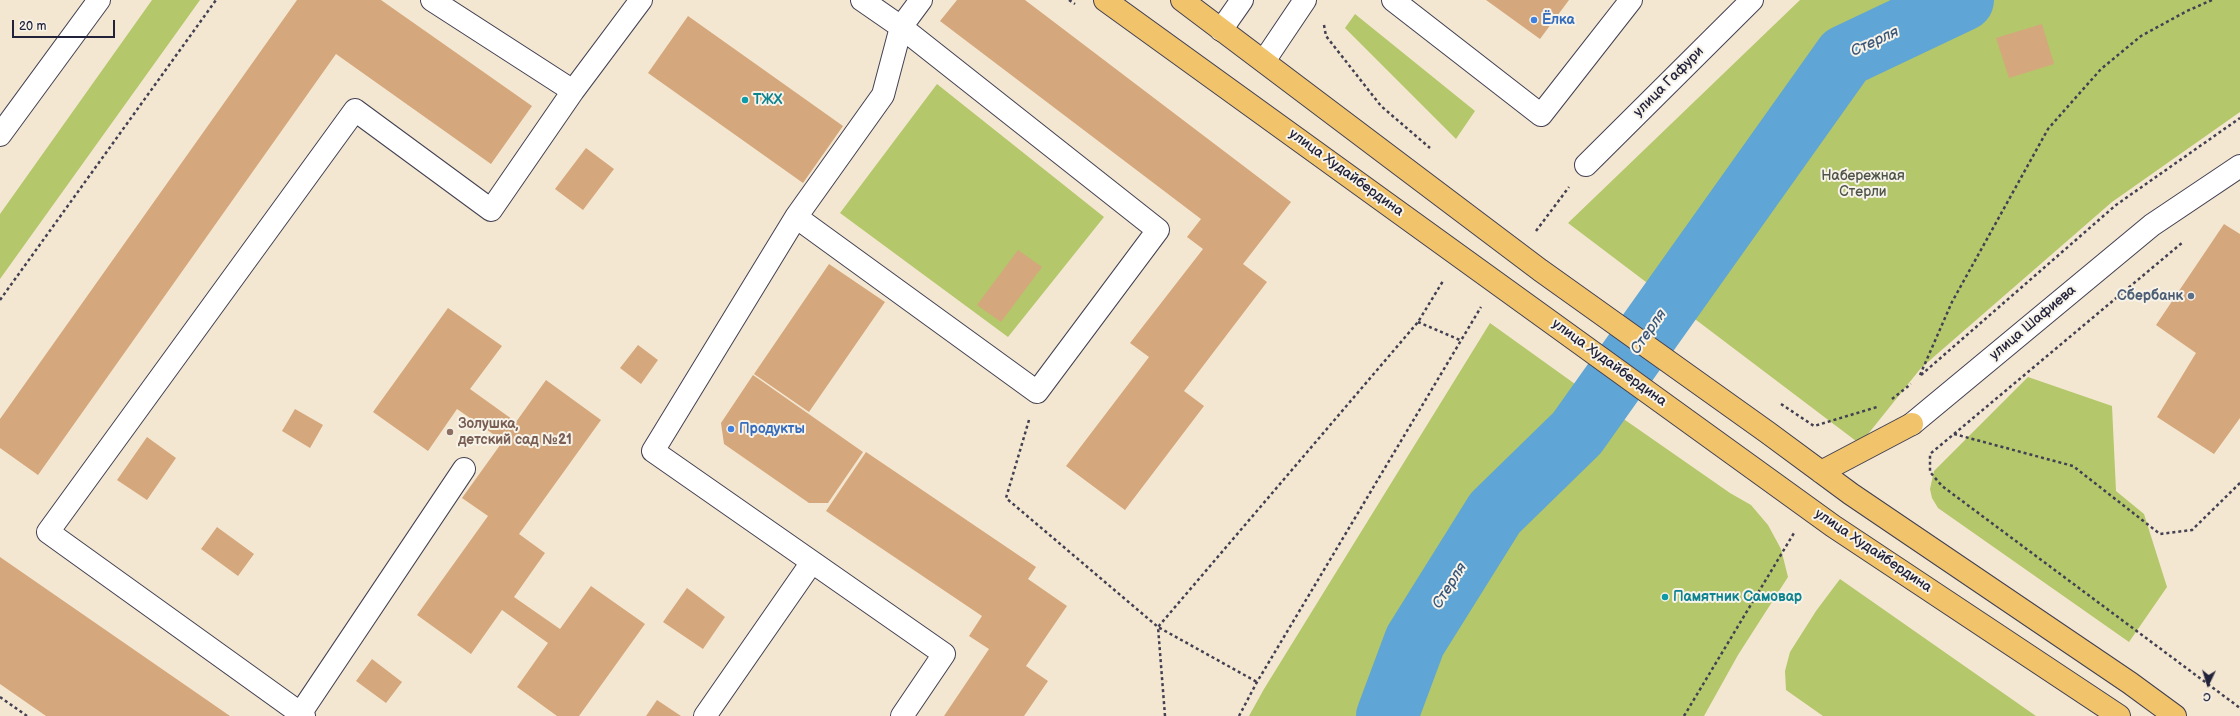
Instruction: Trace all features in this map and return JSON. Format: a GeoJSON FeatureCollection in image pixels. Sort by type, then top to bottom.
{"type":"FeatureCollection","features":[{"type":"Feature","properties":{"kind":"main road","name":"улица Худайбердина"},"geometry":{"type":"LineString","coordinates":[[1105,0],[1834,526],[2120,716]]}},
{"type":"Feature","properties":{"kind":"main road"},"geometry":{"type":"LineString","coordinates":[[1182,0],[1540,270],[1767,432],[1820,472],[2130,683],[2175,716]]}},
{"type":"Feature","properties":{"kind":"main road","name":"улица Шафиева"},"geometry":{"type":"LineString","coordinates":[[1820,472],[1912,424]]}},
{"type":"Feature","properties":{"kind":"street"},"geometry":{"type":"LineString","coordinates":[[0,135],[99,0]]}},
{"type":"Feature","properties":{"kind":"street"},"geometry":{"type":"LineString","coordinates":[[432,0],[573,91]]}},
{"type":"Feature","properties":{"kind":"street"},"geometry":{"type":"LineString","coordinates":[[464,469],[302,715],[48,532],[355,110],[491,210],[573,91],[641,0]]}},
{"type":"Feature","properties":{"kind":"street"},"geometry":{"type":"LineString","coordinates":[[796,217],[1038,392],[1158,230],[901,27],[862,0]]}},
{"type":"Feature","properties":{"kind":"street"},"geometry":{"type":"LineString","coordinates":[[902,716],[944,654],[653,451],[796,217],[883,95],[901,27],[921,0]]}},
{"type":"Feature","properties":{"kind":"street"},"geometry":{"type":"LineString","coordinates":[[1221,30],[1242,0]]}},
{"type":"Feature","properties":{"kind":"street"},"geometry":{"type":"LineString","coordinates":[[1264,61],[1305,0]]}},
{"type":"Feature","properties":{"kind":"street"},"geometry":{"type":"LineString","coordinates":[[1393,0],[1541,115],[1631,0]]}},
{"type":"Feature","properties":{"kind":"street","name":"улица Гафури"},"geometry":{"type":"LineString","coordinates":[[1586,165],[1752,0]]}},
{"type":"Feature","properties":{"kind":"street","name":"улица Шафиева"},"geometry":{"type":"LineString","coordinates":[[1912,424],[2152,225],[2240,166]]}},
{"type":"Feature","properties":{"kind":"street"},"geometry":{"type":"LineString","coordinates":[[705,716],[812,562]]}},
{"type":"Feature","properties":{"kind":"path"},"geometry":{"type":"LineString","coordinates":[[0,300],[216,0]]}},
{"type":"Feature","properties":{"kind":"path"},"geometry":{"type":"LineString","coordinates":[[2212,0],[2187,11],[2141,36],[2102,69],[2048,129],[1952,302],[1920,377],[2116,205],[2240,118]]}},
{"type":"Feature","properties":{"kind":"path"},"geometry":{"type":"LineString","coordinates":[[1324,23],[1326,36],[1381,106],[1436,153]]}},
{"type":"Feature","properties":{"kind":"path"},"geometry":{"type":"LineString","coordinates":[[1533,235],[1586,165]]}},
{"type":"Feature","properties":{"kind":"path"},"geometry":{"type":"LineString","coordinates":[[2188,238],[1930,454],[1930,472],[1942,486],[2240,708]]}},
{"type":"Feature","properties":{"kind":"path"},"geometry":{"type":"LineString","coordinates":[[1165,716],[1158,627],[1418,322],[1444,280]]}},
{"type":"Feature","properties":{"kind":"path"},"geometry":{"type":"LineString","coordinates":[[1239,716],[1257,682],[1484,300]]}},
{"type":"Feature","properties":{"kind":"path"},"geometry":{"type":"LineString","coordinates":[[1418,322],[1460,340]]}},
{"type":"Feature","properties":{"kind":"path"},"geometry":{"type":"LineString","coordinates":[[1891,400],[1914,381]]}},
{"type":"Feature","properties":{"kind":"path"},"geometry":{"type":"LineString","coordinates":[[1038,392],[1006,498],[1158,627],[1257,682]]}},
{"type":"Feature","properties":{"kind":"path"},"geometry":{"type":"LineString","coordinates":[[1814,426],[1878,407]]}},
{"type":"Feature","properties":{"kind":"path"},"geometry":{"type":"LineString","coordinates":[[1954,434],[2073,466],[2160,534],[2192,530],[2240,483]]}},
{"type":"Feature","properties":{"kind":"path"},"geometry":{"type":"LineString","coordinates":[[1684,716],[1794,533]]}},
{"type":"Feature","properties":{"kind":"path"},"geometry":{"type":"LineString","coordinates":[[0,697],[28,716]]}},
{"type":"Feature","properties":{"kind":"green space"},"geometry":{"type":"Polygon","coordinates":[[[152,0],[200,0],[0,279],[0,214],[152,0]]]}},
{"type":"Feature","properties":{"kind":"green space","name":"Набережная Стерли"},"geometry":{"type":"Polygon","coordinates":[[[1800,0],[2240,0],[2240,112],[2112,202],[1921,368],[1860,444],[1568,223],[1800,0]]]}},
{"type":"Feature","properties":{"kind":"green space"},"geometry":{"type":"Polygon","coordinates":[[[1355,14],[1475,111],[1456,139],[1345,28],[1355,14]]]}},
{"type":"Feature","properties":{"kind":"green space"},"geometry":{"type":"Polygon","coordinates":[[[937,84],[1104,217],[1008,337],[840,213],[937,84]]]}},
{"type":"Feature","properties":{"kind":"green space"},"geometry":{"type":"Polygon","coordinates":[[[1490,323],[1582,389],[1488,503],[1402,632],[1369,716],[1249,716],[1264,689],[1490,323]]]}},
{"type":"Feature","properties":{"kind":"green space"},"geometry":{"type":"Polygon","coordinates":[[[2028,377],[2112,406],[2116,491],[2144,514],[2167,587],[2129,642],[1938,508],[1932,498],[1930,489],[1934,471],[2028,377]]]}},
{"type":"Feature","properties":{"kind":"green space"},"geometry":{"type":"Polygon","coordinates":[[[1605,406],[1730,493],[1751,505],[1768,525],[1781,549],[1788,577],[1738,655],[1704,716],[1396,716],[1421,642],[1503,519],[1580,440],[1605,406]]]}},
{"type":"Feature","properties":{"kind":"green space"},"geometry":{"type":"Polygon","coordinates":[[[1840,579],[2036,716],[1823,716],[1786,690],[1785,671],[1790,652],[1816,611],[1840,579]]]}},
{"type":"Feature","properties":{"kind":"building"},"geometry":{"type":"Polygon","coordinates":[[[297,0],[381,0],[532,106],[491,164],[336,54],[38,475],[0,448],[0,419],[297,0]]]}},
{"type":"Feature","properties":{"kind":"building"},"geometry":{"type":"Polygon","coordinates":[[[957,0],[1025,0],[1291,202],[1243,264],[1267,282],[1184,391],[1204,406],[1125,510],[1066,466],[1149,357],[1130,343],[1203,249],[1187,237],[1201,219],[940,21],[957,0]]]}},
{"type":"Feature","properties":{"kind":"building","name":"Ёлка"},"geometry":{"type":"Polygon","coordinates":[[[1486,0],[1569,0],[1540,39],[1486,0]]]}},
{"type":"Feature","properties":{"kind":"building","name":"ТЖХ"},"geometry":{"type":"Polygon","coordinates":[[[688,16],[843,126],[803,183],[648,73],[688,16]]]}},
{"type":"Feature","properties":{"kind":"building"},"geometry":{"type":"Polygon","coordinates":[[[2042,24],[2054,64],[2009,78],[1996,38],[2042,24]]]}},
{"type":"Feature","properties":{"kind":"building"},"geometry":{"type":"Polygon","coordinates":[[[586,148],[614,169],[583,210],[555,189],[586,148]]]}},
{"type":"Feature","properties":{"kind":"building"},"geometry":{"type":"Polygon","coordinates":[[[2224,224],[2240,234],[2240,418],[2214,454],[2157,417],[2196,353],[2156,325],[2224,224]]]}},
{"type":"Feature","properties":{"kind":"building"},"geometry":{"type":"Polygon","coordinates":[[[1018,250],[1042,267],[1001,322],[977,305],[1018,250]]]}},
{"type":"Feature","properties":{"kind":"building"},"geometry":{"type":"Polygon","coordinates":[[[829,264],[885,302],[809,412],[754,374],[829,264]]]}},
{"type":"Feature","properties":{"kind":"building"},"geometry":{"type":"Polygon","coordinates":[[[448,308],[502,346],[470,389],[516,422],[546,380],[601,420],[519,534],[545,553],[514,597],[560,629],[591,586],[645,624],[579,716],[557,716],[517,687],[548,643],[502,610],[471,654],[417,615],[488,516],[462,498],[503,441],[457,409],[428,451],[373,412],[448,308]]]}},
{"type":"Feature","properties":{"kind":"building"},"geometry":{"type":"Polygon","coordinates":[[[638,345],[658,360],[641,384],[620,368],[638,345]]]}},
{"type":"Feature","properties":{"kind":"building"},"geometry":{"type":"Polygon","coordinates":[[[753,375],[863,452],[828,503],[809,503],[724,444],[721,423],[753,375]]]}},
{"type":"Feature","properties":{"kind":"building"},"geometry":{"type":"Polygon","coordinates":[[[295,409],[323,425],[310,448],[282,431],[295,409]]]}},
{"type":"Feature","properties":{"kind":"building"},"geometry":{"type":"Polygon","coordinates":[[[147,437],[176,458],[147,500],[117,480],[147,437]]]}},
{"type":"Feature","properties":{"kind":"building"},"geometry":{"type":"Polygon","coordinates":[[[866,452],[1036,567],[1028,579],[1067,606],[1026,666],[1048,681],[1024,716],[944,716],[989,649],[969,636],[982,616],[826,511],[866,452]]]}},
{"type":"Feature","properties":{"kind":"building"},"geometry":{"type":"Polygon","coordinates":[[[217,527],[254,554],[238,576],[201,549],[217,527]]]}},
{"type":"Feature","properties":{"kind":"building"},"geometry":{"type":"Polygon","coordinates":[[[0,557],[230,716],[46,716],[0,684],[0,557]]]}},
{"type":"Feature","properties":{"kind":"building"},"geometry":{"type":"Polygon","coordinates":[[[687,588],[725,617],[703,649],[663,622],[687,588]]]}},
{"type":"Feature","properties":{"kind":"building"},"geometry":{"type":"Polygon","coordinates":[[[372,659],[402,682],[386,703],[356,681],[372,659]]]}},
{"type":"Feature","properties":{"kind":"building"},"geometry":{"type":"Polygon","coordinates":[[[657,700],[681,716],[646,716],[657,700]]]}},
{"type":"Feature","properties":{"kind":"waterway","name":"Стерля"},"geometry":{"type":"LineString","coordinates":[[1387,716],[1415,641],[1495,513],[1577,433],[1845,56],[1963,0]]}},
{"type":"Feature","properties":{"kind":"place","name":"Ёлка"},"geometry":{"type":"Point","coordinates":[1534,20]}},
{"type":"Feature","properties":{"kind":"place","name":"ТЖХ"},"geometry":{"type":"Point","coordinates":[745,100]}},
{"type":"Feature","properties":{"kind":"place","name":"Сбербанк"},"geometry":{"type":"Point","coordinates":[2191,296]}},
{"type":"Feature","properties":{"kind":"place","name":"Продукты"},"geometry":{"type":"Point","coordinates":[731,429]}},
{"type":"Feature","properties":{"kind":"place","name":"Золушка, детский сад №21"},"geometry":{"type":"Point","coordinates":[450,432]}},
{"type":"Feature","properties":{"kind":"place","name":"Памятник Самовар"},"geometry":{"type":"Point","coordinates":[1665,597]}}]}
